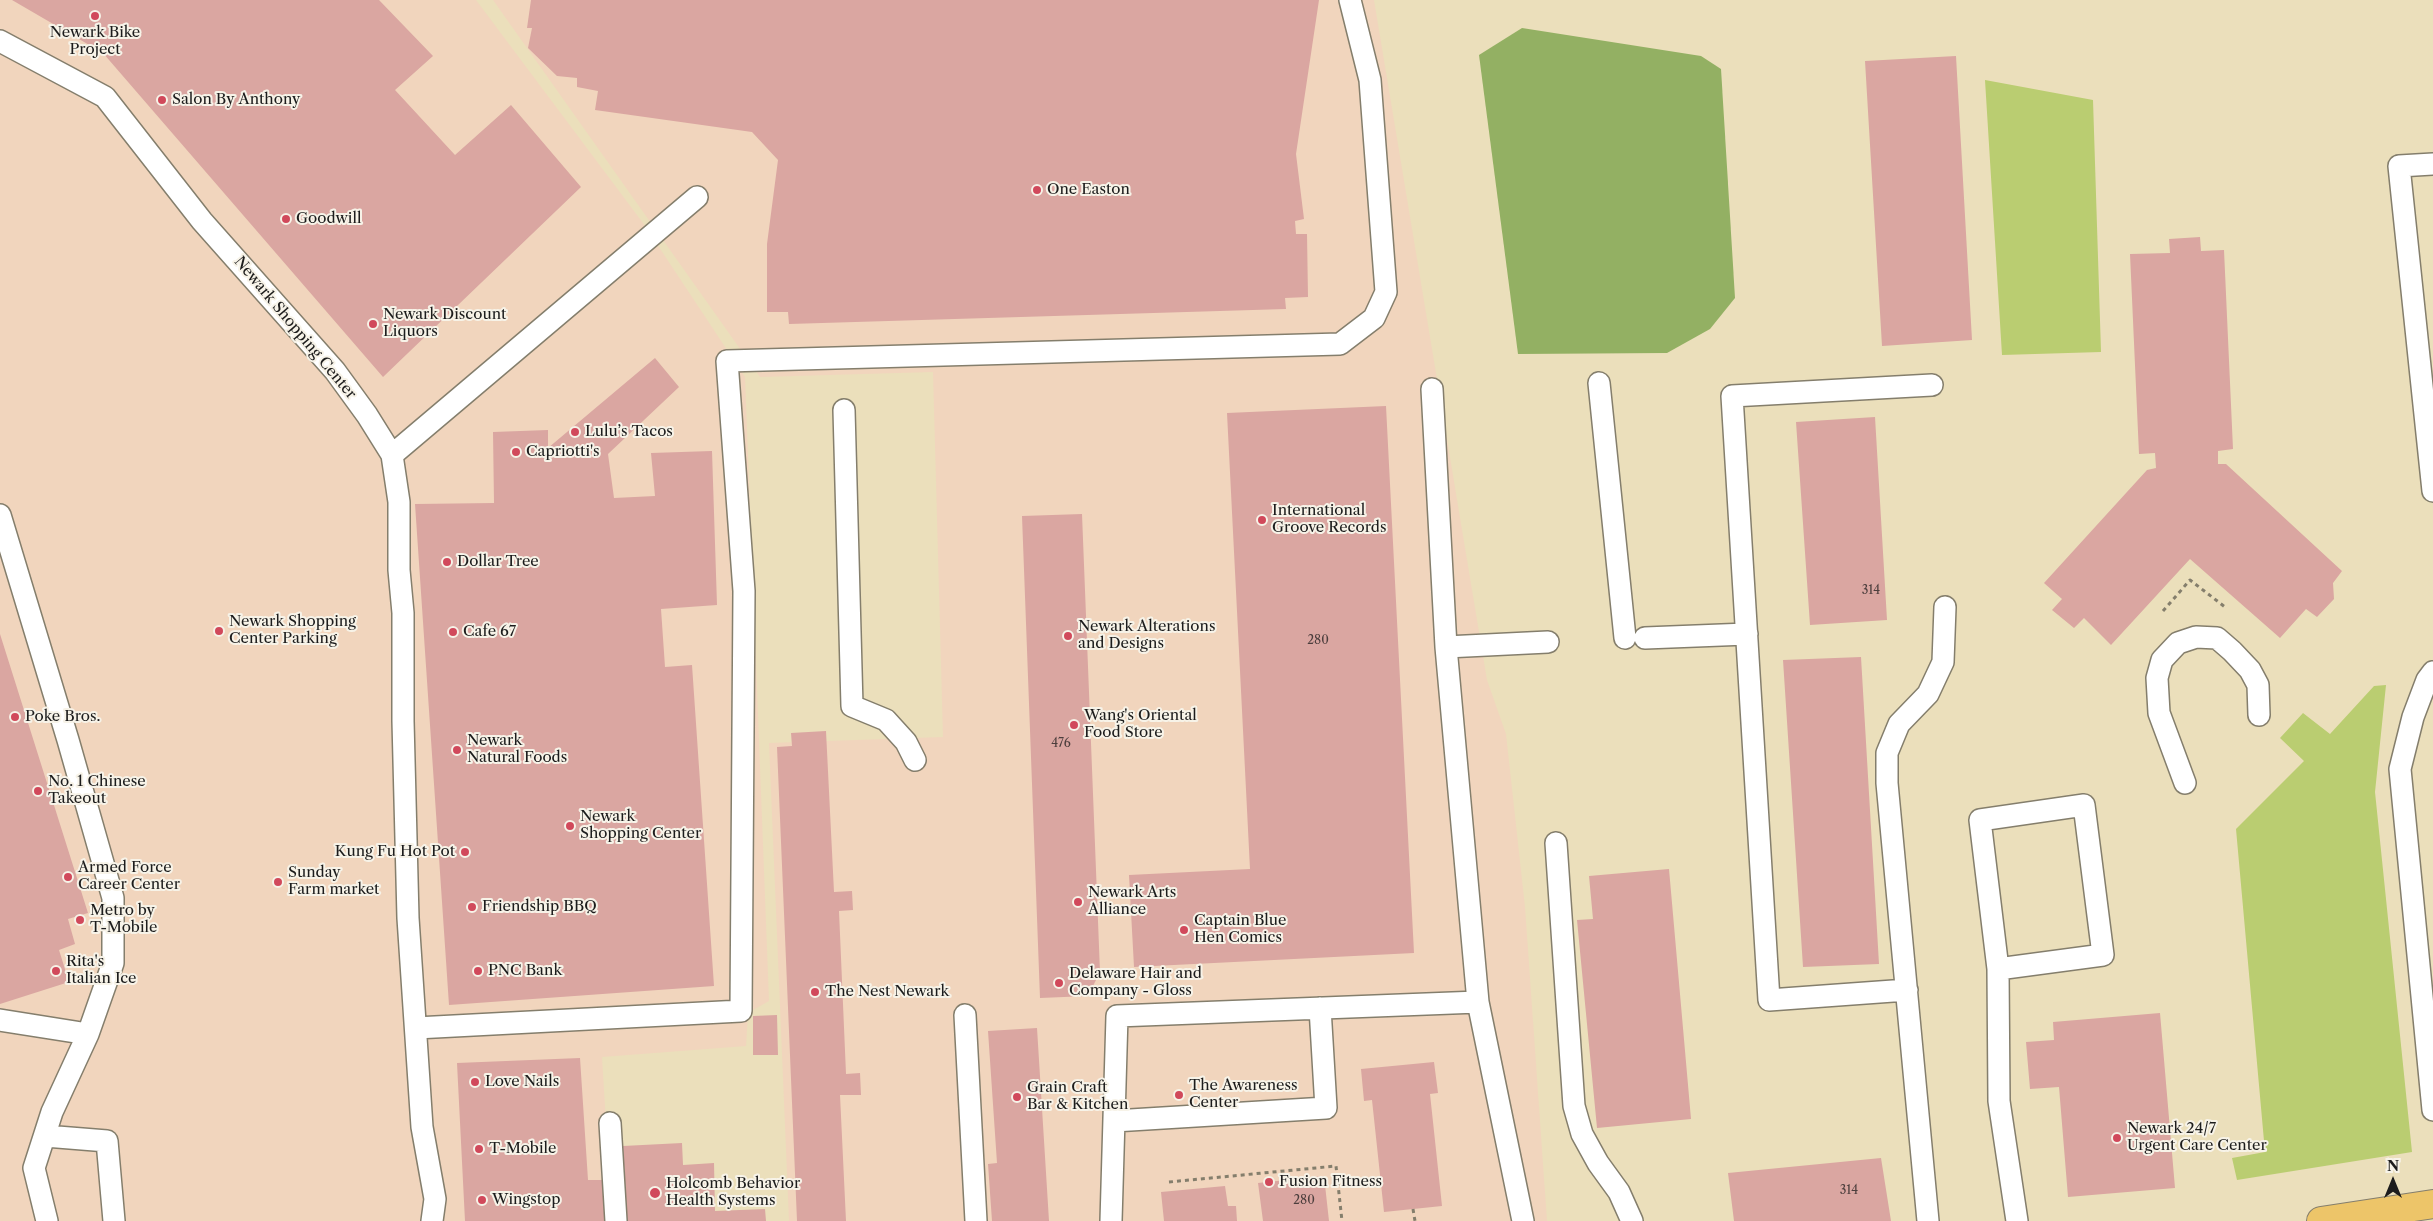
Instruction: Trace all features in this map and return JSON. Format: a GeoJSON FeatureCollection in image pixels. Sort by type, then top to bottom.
{"type":"FeatureCollection","features":[{"type":"Feature","properties":{"kind":"main road"},"geometry":{"type":"LineString","coordinates":[[2339,1220],[2433,1204]]}},
{"type":"Feature","properties":{"kind":"lane"},"geometry":{"type":"LineString","coordinates":[[416,1028],[741,1011],[744,591],[727,361],[1340,344],[1374,318],[1386,292],[1370,80],[1350,0]]}},
{"type":"Feature","properties":{"kind":"lane","name":"Newark Shopping Center"},"geometry":{"type":"LineString","coordinates":[[0,41],[105,97],[202,221],[334,370],[367,415],[392,455],[399,502],[399,570],[403,613],[403,721],[408,918],[422,1127],[435,1199],[432,1221]]}},
{"type":"Feature","properties":{"kind":"lane"},"geometry":{"type":"LineString","coordinates":[[2433,164],[2399,166],[2433,490]]}},
{"type":"Feature","properties":{"kind":"lane"},"geometry":{"type":"LineString","coordinates":[[392,455],[697,197]]}},
{"type":"Feature","properties":{"kind":"lane"},"geometry":{"type":"LineString","coordinates":[[1599,383],[1635,638],[1747,634]]}},
{"type":"Feature","properties":{"kind":"lane"},"geometry":{"type":"LineString","coordinates":[[1907,990],[1768,1000],[1732,396],[1932,385]]}},
{"type":"Feature","properties":{"kind":"lane"},"geometry":{"type":"LineString","coordinates":[[1432,389],[1446,648],[1478,1002],[1523,1221]]}},
{"type":"Feature","properties":{"kind":"lane"},"geometry":{"type":"LineString","coordinates":[[844,410],[852,706],[886,720],[906,742],[914,760]]}},
{"type":"Feature","properties":{"kind":"lane"},"geometry":{"type":"LineString","coordinates":[[0,515],[68,740],[113,898],[113,963],[88,1034],[52,1112],[34,1168],[47,1221]]}},
{"type":"Feature","properties":{"kind":"lane"},"geometry":{"type":"LineString","coordinates":[[1928,1221],[1887,782],[1887,753],[1899,724],[1928,694],[1943,662],[1945,607]]}},
{"type":"Feature","properties":{"kind":"lane"},"geometry":{"type":"LineString","coordinates":[[2185,782],[2159,713],[2157,687],[2157,678],[2162,660],[2178,643],[2196,637],[2216,638],[2232,650],[2250,670],[2258,685],[2259,715]]}},
{"type":"Feature","properties":{"kind":"lane"},"geometry":{"type":"LineString","coordinates":[[1446,648],[1548,642]]}},
{"type":"Feature","properties":{"kind":"lane"},"geometry":{"type":"LineString","coordinates":[[2433,672],[2427,680],[2413,716],[2400,769],[2433,1110]]}},
{"type":"Feature","properties":{"kind":"lane"},"geometry":{"type":"LineString","coordinates":[[1998,969],[2103,955],[2084,805],[1980,820],[1998,969],[1999,1102],[2017,1221]]}},
{"type":"Feature","properties":{"kind":"lane"},"geometry":{"type":"LineString","coordinates":[[1556,843],[1574,1106],[1582,1134],[1598,1162],[1619,1192],[1632,1221]]}},
{"type":"Feature","properties":{"kind":"lane"},"geometry":{"type":"LineString","coordinates":[[1111,1221],[1117,1016],[1478,1002]]}},
{"type":"Feature","properties":{"kind":"lane"},"geometry":{"type":"LineString","coordinates":[[1114,1121],[1326,1108],[1320,1008]]}},
{"type":"Feature","properties":{"kind":"lane"},"geometry":{"type":"LineString","coordinates":[[965,1015],[976,1221]]}},
{"type":"Feature","properties":{"kind":"lane"},"geometry":{"type":"LineString","coordinates":[[0,1020],[88,1034]]}},
{"type":"Feature","properties":{"kind":"lane"},"geometry":{"type":"LineString","coordinates":[[610,1123],[616,1221]]}},
{"type":"Feature","properties":{"kind":"lane"},"geometry":{"type":"LineString","coordinates":[[45,1136],[107,1141],[114,1221]]}},
{"type":"Feature","properties":{"kind":"path"},"geometry":{"type":"LineString","coordinates":[[2163,611],[2190,580],[2225,607]]}},
{"type":"Feature","properties":{"kind":"path"},"geometry":{"type":"LineString","coordinates":[[1168,1182],[1336,1166],[1342,1221]]}},
{"type":"Feature","properties":{"kind":"path"},"geometry":{"type":"LineString","coordinates":[[1413,1209],[1414,1221]]}},
{"type":"Feature","properties":{"kind":"shaded area"},"geometry":{"type":"Polygon","coordinates":[[[0,0],[476,0],[643,223],[745,377],[769,1001],[748,1013],[746,1046],[602,1057],[612,1221],[0,1221],[0,0]]]}},
{"type":"Feature","properties":{"kind":"shaded area"},"geometry":{"type":"Polygon","coordinates":[[[493,0],[1374,0],[1487,680],[1506,734],[1525,907],[1547,1221],[789,1221],[769,743],[943,737],[933,372],[760,377],[493,0]]]}},
{"type":"Feature","properties":{"kind":"green space"},"geometry":{"type":"Polygon","coordinates":[[[1522,28],[1701,56],[1721,69],[1735,298],[1710,329],[1667,353],[1518,354],[1479,55],[1522,28]]]}},
{"type":"Feature","properties":{"kind":"green space"},"geometry":{"type":"Polygon","coordinates":[[[1985,80],[2093,100],[2101,352],[2002,355],[1985,80]]]}},
{"type":"Feature","properties":{"kind":"green space"},"geometry":{"type":"Polygon","coordinates":[[[2386,685],[2375,792],[2412,1152],[2237,1180],[2232,1158],[2265,1152],[2236,829],[2304,761],[2280,738],[2303,713],[2330,734],[2374,686],[2386,685]]]}},
{"type":"Feature","properties":{"kind":"building"},"geometry":{"type":"Polygon","coordinates":[[[12,0],[379,0],[433,56],[395,90],[455,155],[511,105],[581,187],[383,377],[103,53],[12,0]]]}},
{"type":"Feature","properties":{"kind":"building","name":"One Easton"},"geometry":{"type":"Polygon","coordinates":[[[531,0],[1319,0],[1296,154],[1304,219],[1295,221],[1296,234],[1307,234],[1308,297],[1285,298],[1286,309],[789,324],[788,312],[767,312],[767,244],[778,160],[752,132],[595,110],[598,91],[577,87],[577,78],[557,76],[528,48],[532,28],[527,28],[531,0]]]}},
{"type":"Feature","properties":{"kind":"building"},"geometry":{"type":"Polygon","coordinates":[[[1956,56],[1972,340],[1882,346],[1865,61],[1956,56]]]}},
{"type":"Feature","properties":{"kind":"building"},"geometry":{"type":"Polygon","coordinates":[[[2200,237],[2201,251],[2224,250],[2233,449],[2218,451],[2218,464],[2226,464],[2342,571],[2333,583],[2334,599],[2317,617],[2306,609],[2280,638],[2190,559],[2111,645],[2084,618],[2074,628],[2052,610],[2062,599],[2044,583],[2147,470],[2156,468],[2155,453],[2139,454],[2130,254],[2170,253],[2169,239],[2200,237]]]}},
{"type":"Feature","properties":{"kind":"building","name":"Newark Shopping Center"},"geometry":{"type":"Polygon","coordinates":[[[655,358],[679,387],[608,454],[614,498],[655,496],[651,453],[712,451],[717,605],[661,609],[665,667],[692,665],[714,986],[449,1005],[415,504],[494,503],[493,432],[548,430],[548,448],[655,358]]]}},
{"type":"Feature","properties":{"kind":"building"},"geometry":{"type":"Polygon","coordinates":[[[1386,406],[1414,953],[1134,967],[1129,875],[1250,869],[1227,413],[1386,406]]]}},
{"type":"Feature","properties":{"kind":"building"},"geometry":{"type":"Polygon","coordinates":[[[1875,417],[1887,620],[1810,625],[1796,422],[1875,417]]]}},
{"type":"Feature","properties":{"kind":"building"},"geometry":{"type":"Polygon","coordinates":[[[1082,514],[1100,972],[1088,996],[1040,998],[1022,516],[1082,514]]]}},
{"type":"Feature","properties":{"kind":"building"},"geometry":{"type":"Polygon","coordinates":[[[0,634],[88,913],[68,919],[75,944],[59,950],[69,982],[0,1004],[0,634]]]}},
{"type":"Feature","properties":{"kind":"building"},"geometry":{"type":"Polygon","coordinates":[[[1861,657],[1879,964],[1803,967],[1783,660],[1861,657]]]}},
{"type":"Feature","properties":{"kind":"building","name":"The Nest Newark"},"geometry":{"type":"Polygon","coordinates":[[[826,731],[834,892],[852,891],[853,910],[839,911],[846,1074],[860,1073],[861,1095],[840,1095],[846,1221],[797,1221],[777,747],[792,746],[791,733],[826,731]]]}},
{"type":"Feature","properties":{"kind":"building"},"geometry":{"type":"Polygon","coordinates":[[[1669,869],[1691,1119],[1597,1128],[1577,920],[1593,919],[1589,876],[1669,869]]]}},
{"type":"Feature","properties":{"kind":"building","name":"Newark 24/7 Urgent Care Center"},"geometry":{"type":"Polygon","coordinates":[[[2160,1013],[2175,1188],[2068,1197],[2059,1087],[2030,1089],[2026,1042],[2054,1040],[2053,1022],[2160,1013]]]}},
{"type":"Feature","properties":{"kind":"building"},"geometry":{"type":"Polygon","coordinates":[[[777,1015],[778,1055],[753,1055],[753,1016],[777,1015]]]}},
{"type":"Feature","properties":{"kind":"building","name":"Grain Craft Bar & Kitchen"},"geometry":{"type":"Polygon","coordinates":[[[1037,1028],[1049,1221],[992,1221],[988,1164],[997,1163],[988,1031],[1037,1028]]]}},
{"type":"Feature","properties":{"kind":"building"},"geometry":{"type":"Polygon","coordinates":[[[580,1058],[588,1180],[604,1180],[606,1221],[465,1221],[457,1063],[580,1058]]]}},
{"type":"Feature","properties":{"kind":"building"},"geometry":{"type":"Polygon","coordinates":[[[1434,1062],[1438,1093],[1430,1094],[1442,1206],[1384,1212],[1372,1100],[1364,1101],[1361,1069],[1434,1062]]]}},
{"type":"Feature","properties":{"kind":"building","name":"Holcomb Behavior Health Systems"},"geometry":{"type":"Polygon","coordinates":[[[682,1143],[683,1165],[714,1163],[715,1211],[765,1209],[766,1221],[627,1221],[623,1146],[682,1143]]]}},
{"type":"Feature","properties":{"kind":"building"},"geometry":{"type":"Polygon","coordinates":[[[1881,1158],[1891,1221],[1734,1221],[1728,1173],[1881,1158]]]}},
{"type":"Feature","properties":{"kind":"building"},"geometry":{"type":"Polygon","coordinates":[[[1324,1176],[1329,1221],[1263,1221],[1258,1183],[1324,1176]]]}},
{"type":"Feature","properties":{"kind":"building"},"geometry":{"type":"Polygon","coordinates":[[[1225,1186],[1228,1206],[1236,1206],[1237,1221],[1164,1221],[1161,1192],[1225,1186]]]}},
{"type":"Feature","properties":{"kind":"place","name":"Newark Bike Project"},"geometry":{"type":"Point","coordinates":[95,16]}},
{"type":"Feature","properties":{"kind":"place","name":"Salon By Anthony"},"geometry":{"type":"Point","coordinates":[162,100]}},
{"type":"Feature","properties":{"kind":"place","name":"One Easton"},"geometry":{"type":"Point","coordinates":[1037,190]}},
{"type":"Feature","properties":{"kind":"place","name":"Goodwill"},"geometry":{"type":"Point","coordinates":[286,219]}},
{"type":"Feature","properties":{"kind":"place","name":"Newark Discount Liquors"},"geometry":{"type":"Point","coordinates":[373,324]}},
{"type":"Feature","properties":{"kind":"place","name":"Lulu’s Tacos"},"geometry":{"type":"Point","coordinates":[575,432]}},
{"type":"Feature","properties":{"kind":"place","name":"Capriotti's"},"geometry":{"type":"Point","coordinates":[516,452]}},
{"type":"Feature","properties":{"kind":"place","name":"International Groove Records"},"geometry":{"type":"Point","coordinates":[1262,520]}},
{"type":"Feature","properties":{"kind":"place","name":"Dollar Tree"},"geometry":{"type":"Point","coordinates":[447,562]}},
{"type":"Feature","properties":{"kind":"place","name":"Newark Shopping Center Parking"},"geometry":{"type":"Point","coordinates":[219,631]}},
{"type":"Feature","properties":{"kind":"place","name":"Cafe 67"},"geometry":{"type":"Point","coordinates":[453,632]}},
{"type":"Feature","properties":{"kind":"place","name":"Newark Alterations and Designs"},"geometry":{"type":"Point","coordinates":[1068,636]}},
{"type":"Feature","properties":{"kind":"place","name":"Poke Bros."},"geometry":{"type":"Point","coordinates":[15,717]}},
{"type":"Feature","properties":{"kind":"place","name":"Wang's Oriental Food Store"},"geometry":{"type":"Point","coordinates":[1074,725]}},
{"type":"Feature","properties":{"kind":"place","name":"Newark Natural Foods"},"geometry":{"type":"Point","coordinates":[457,750]}},
{"type":"Feature","properties":{"kind":"place","name":"No. 1 Chinese Takeout"},"geometry":{"type":"Point","coordinates":[38,791]}},
{"type":"Feature","properties":{"kind":"place","name":"Newark Shopping Center"},"geometry":{"type":"Point","coordinates":[570,826]}},
{"type":"Feature","properties":{"kind":"place","name":"Kung Fu Hot Pot"},"geometry":{"type":"Point","coordinates":[465,852]}},
{"type":"Feature","properties":{"kind":"place","name":"Armed Force Career Center"},"geometry":{"type":"Point","coordinates":[68,877]}},
{"type":"Feature","properties":{"kind":"place","name":"Sunday Farm market"},"geometry":{"type":"Point","coordinates":[278,882]}},
{"type":"Feature","properties":{"kind":"place","name":"Newark Arts Alliance"},"geometry":{"type":"Point","coordinates":[1078,902]}},
{"type":"Feature","properties":{"kind":"place","name":"Friendship BBQ"},"geometry":{"type":"Point","coordinates":[472,907]}},
{"type":"Feature","properties":{"kind":"place","name":"Metro by T-Mobile"},"geometry":{"type":"Point","coordinates":[80,920]}},
{"type":"Feature","properties":{"kind":"place","name":"Captain Blue Hen Comics"},"geometry":{"type":"Point","coordinates":[1184,930]}},
{"type":"Feature","properties":{"kind":"place","name":"Rita's Italian Ice"},"geometry":{"type":"Point","coordinates":[56,971]}},
{"type":"Feature","properties":{"kind":"place","name":"PNC Bank"},"geometry":{"type":"Point","coordinates":[478,971]}},
{"type":"Feature","properties":{"kind":"place","name":"Delaware Hair and Company - Gloss"},"geometry":{"type":"Point","coordinates":[1059,983]}},
{"type":"Feature","properties":{"kind":"place","name":"The Nest Newark"},"geometry":{"type":"Point","coordinates":[815,992]}},
{"type":"Feature","properties":{"kind":"place","name":"Love Nails"},"geometry":{"type":"Point","coordinates":[475,1082]}},
{"type":"Feature","properties":{"kind":"place","name":"The Awareness Center"},"geometry":{"type":"Point","coordinates":[1179,1095]}},
{"type":"Feature","properties":{"kind":"place","name":"Grain Craft Bar & Kitchen"},"geometry":{"type":"Point","coordinates":[1017,1097]}},
{"type":"Feature","properties":{"kind":"place","name":"Newark 24/7 Urgent Care Center"},"geometry":{"type":"Point","coordinates":[2117,1138]}},
{"type":"Feature","properties":{"kind":"place","name":"T-Mobile"},"geometry":{"type":"Point","coordinates":[479,1149]}},
{"type":"Feature","properties":{"kind":"place","name":"Fusion Fitness"},"geometry":{"type":"Point","coordinates":[1269,1182]}},
{"type":"Feature","properties":{"kind":"place","name":"Holcomb Behavior Health Systems"},"geometry":{"type":"Point","coordinates":[655,1193]}},
{"type":"Feature","properties":{"kind":"place","name":"Wingstop"},"geometry":{"type":"Point","coordinates":[482,1200]}}]}
